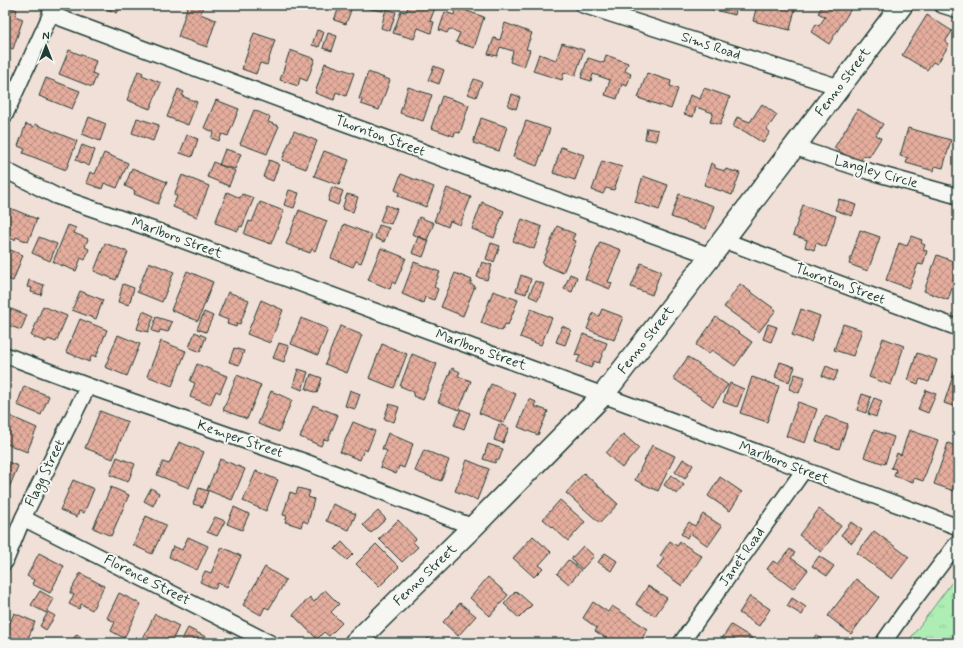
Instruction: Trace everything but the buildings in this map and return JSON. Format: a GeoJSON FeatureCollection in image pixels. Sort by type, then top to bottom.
{"type":"FeatureCollection","features":[{"type":"Feature","properties":{"kind":"street","name":"Sims Road"},"geometry":{"type":"LineString","coordinates":[[583,5],[839,87]]}},
{"type":"Feature","properties":{"kind":"street","name":"Fenno Street"},"geometry":{"type":"LineString","coordinates":[[355,643],[473,527],[603,395],[902,5]]}},
{"type":"Feature","properties":{"kind":"street"},"geometry":{"type":"LineString","coordinates":[[942,5],[958,10]]}},
{"type":"Feature","properties":{"kind":"street"},"geometry":{"type":"LineString","coordinates":[[5,115],[52,10]]}},
{"type":"Feature","properties":{"kind":"street","name":"Thornton Street"},"geometry":{"type":"LineString","coordinates":[[52,10],[303,108],[958,328]]}},
{"type":"Feature","properties":{"kind":"street","name":"Langley Circle"},"geometry":{"type":"LineString","coordinates":[[794,147],[868,171],[958,196]]}},
{"type":"Feature","properties":{"kind":"street","name":"Marlboro Street"},"geometry":{"type":"LineString","coordinates":[[5,170],[56,196],[160,232],[958,527]]}},
{"type":"Feature","properties":{"kind":"street","name":"Kemper Street"},"geometry":{"type":"LineString","coordinates":[[5,355],[88,386],[303,461],[473,527]]}},
{"type":"Feature","properties":{"kind":"street","name":"Flagg Street"},"geometry":{"type":"LineString","coordinates":[[5,562],[23,518],[88,386]]}},
{"type":"Feature","properties":{"kind":"street","name":"Janet Road"},"geometry":{"type":"LineString","coordinates":[[681,643],[804,470]]}},
{"type":"Feature","properties":{"kind":"street","name":"Florence Street"},"geometry":{"type":"LineString","coordinates":[[23,518],[270,643]]}},
{"type":"Feature","properties":{"kind":"street"},"geometry":{"type":"LineString","coordinates":[[883,643],[958,542]]}},
{"type":"Feature","properties":{"kind":"green space"},"geometry":{"type":"Polygon","coordinates":[[[958,574],[958,643],[907,643],[958,574]]]}}]}
